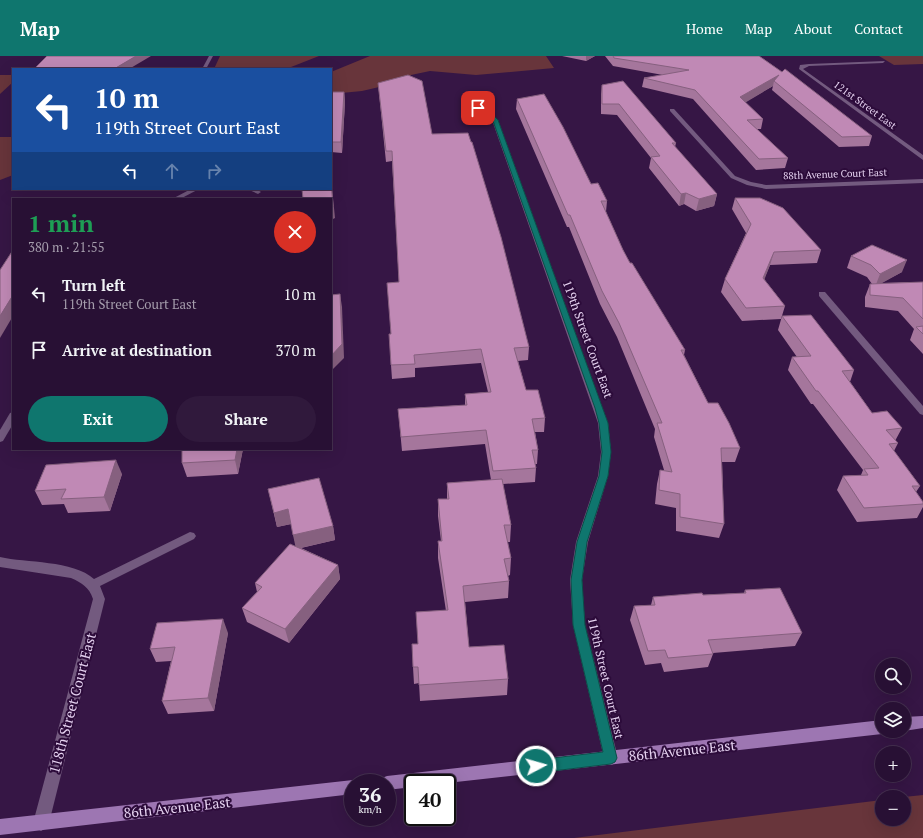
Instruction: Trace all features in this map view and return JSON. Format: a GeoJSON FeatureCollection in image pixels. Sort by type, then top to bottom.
{"type":"FeatureCollection","features":[{"type":"Feature","properties":{"kind":"street"},"geometry":{"type":"LineString","coordinates":[[205,68],[211,56]]}},
{"type":"Feature","properties":{"kind":"street"},"geometry":{"type":"LineString","coordinates":[[862,57],[870,62],[883,62]]}},
{"type":"Feature","properties":{"kind":"street","name":"121st Street East"},"geometry":{"type":"LineString","coordinates":[[870,62],[802,66],[802,71],[923,158]]}},
{"type":"Feature","properties":{"kind":"street","name":"119th Street Court East"},"geometry":{"type":"LineString","coordinates":[[478,108],[490,114],[495,120],[603,423],[606,452],[603,476],[582,542],[576,580],[579,625],[611,758]]}},
{"type":"Feature","properties":{"kind":"street","name":"88th Avenue Court East"},"geometry":{"type":"LineString","coordinates":[[672,110],[733,177],[749,184],[766,187],[923,180]]}},
{"type":"Feature","properties":{"kind":"street"},"geometry":{"type":"LineString","coordinates":[[177,198],[194,190]]}},
{"type":"Feature","properties":{"kind":"street"},"geometry":{"type":"LineString","coordinates":[[253,190],[258,192]]}},
{"type":"Feature","properties":{"kind":"street"},"geometry":{"type":"LineString","coordinates":[[822,294],[923,412]]}},
{"type":"Feature","properties":{"kind":"street"},"geometry":{"type":"LineString","coordinates":[[0,439],[12,417]]}},
{"type":"Feature","properties":{"kind":"street"},"geometry":{"type":"LineString","coordinates":[[0,562],[79,574],[94,584],[190,536]]}},
{"type":"Feature","properties":{"kind":"street","name":"118th Street Court East"},"geometry":{"type":"LineString","coordinates":[[41,822],[99,599],[98,591],[94,584]]}},
{"type":"Feature","properties":{"kind":"street"},"geometry":{"type":"LineString","coordinates":[[911,723],[923,722]]}},
{"type":"Feature","properties":{"kind":"street","name":"86th Avenue East"},"geometry":{"type":"LineString","coordinates":[[396,782],[875,728]]}},
{"type":"Feature","properties":{"kind":"street","name":"86th Avenue East"},"geometry":{"type":"LineString","coordinates":[[0,827],[344,788]]}},
{"type":"Feature","properties":{"kind":"shaded area"},"geometry":{"type":"Polygon","coordinates":[[[220,56],[319,56],[289,68],[214,68],[220,56]]]}},
{"type":"Feature","properties":{"kind":"shaded area"},"geometry":{"type":"Polygon","coordinates":[[[370,56],[546,56],[554,68],[476,75],[430,71],[411,75],[405,81],[362,91],[332,94],[332,72],[370,56]]]}},
{"type":"Feature","properties":{"kind":"shaded area"},"geometry":{"type":"Polygon","coordinates":[[[879,56],[923,56],[923,64],[894,65],[879,56]]]}},
{"type":"Feature","properties":{"kind":"shaded area"},"geometry":{"type":"Polygon","coordinates":[[[0,75],[12,75],[12,83],[0,94],[0,75]]]}},
{"type":"Feature","properties":{"kind":"shaded area"},"geometry":{"type":"Polygon","coordinates":[[[0,137],[12,137],[12,175],[0,180],[0,137]]]}},
{"type":"Feature","properties":{"kind":"shaded area"},"geometry":{"type":"Polygon","coordinates":[[[923,795],[923,838],[574,838],[875,801],[875,826],[911,826],[911,796],[923,795]]]}},
{"type":"Feature","properties":{"kind":"building"},"geometry":{"type":"Polygon","coordinates":[[[47,56],[136,56],[116,68],[35,68],[47,56]]]}},
{"type":"Feature","properties":{"kind":"building"},"geometry":{"type":"Polygon","coordinates":[[[613,56],[759,56],[782,72],[785,69],[872,136],[842,137],[774,81],[779,75],[740,97],[763,119],[747,120],[788,158],[759,159],[695,90],[644,78],[689,70],[614,58],[613,56]]]}},
{"type":"Feature","properties":{"kind":"building"},"geometry":{"type":"Polygon","coordinates":[[[408,75],[422,81],[432,134],[468,133],[472,142],[501,237],[529,347],[514,348],[526,390],[538,390],[545,418],[532,419],[538,450],[532,450],[536,468],[493,471],[486,430],[401,437],[398,409],[467,405],[465,394],[491,392],[481,349],[414,355],[415,364],[391,365],[389,334],[391,334],[387,283],[399,282],[392,151],[386,151],[378,83],[408,75]]]}},
{"type":"Feature","properties":{"kind":"building"},"geometry":{"type":"Polygon","coordinates":[[[623,81],[676,143],[672,143],[717,194],[699,199],[686,193],[681,194],[651,157],[660,156],[619,104],[602,104],[602,85],[623,81]]]}},
{"type":"Feature","properties":{"kind":"building"},"geometry":{"type":"Polygon","coordinates":[[[332,92],[344,92],[341,142],[332,142],[332,92]]]}},
{"type":"Feature","properties":{"kind":"building"},"geometry":{"type":"Polygon","coordinates":[[[544,94],[563,127],[591,184],[598,183],[607,201],[601,201],[630,263],[632,263],[685,350],[681,350],[708,403],[718,403],[740,448],[721,448],[724,524],[680,517],[680,494],[659,490],[660,470],[672,472],[657,423],[662,423],[619,323],[602,291],[570,215],[568,215],[517,99],[544,94]]]}},
{"type":"Feature","properties":{"kind":"building"},"geometry":{"type":"Polygon","coordinates":[[[302,190],[332,190],[333,206],[332,198],[303,198],[302,190]]]}},
{"type":"Feature","properties":{"kind":"building"},"geometry":{"type":"Polygon","coordinates":[[[735,198],[760,198],[783,208],[821,250],[774,252],[763,278],[785,306],[746,308],[725,279],[751,224],[735,198]]]}},
{"type":"Feature","properties":{"kind":"building"},"geometry":{"type":"Polygon","coordinates":[[[872,245],[907,260],[880,274],[871,265],[851,256],[872,245]]]}},
{"type":"Feature","properties":{"kind":"building"},"geometry":{"type":"Polygon","coordinates":[[[12,252],[12,297],[0,316],[0,270],[12,252]]]}},
{"type":"Feature","properties":{"kind":"building"},"geometry":{"type":"Polygon","coordinates":[[[923,282],[923,319],[903,298],[870,295],[870,284],[923,282]]]}},
{"type":"Feature","properties":{"kind":"building"},"geometry":{"type":"Polygon","coordinates":[[[340,294],[342,344],[332,355],[332,295],[340,294]]]}},
{"type":"Feature","properties":{"kind":"building"},"geometry":{"type":"Polygon","coordinates":[[[811,315],[854,370],[842,371],[872,413],[887,411],[902,428],[886,430],[898,443],[889,444],[920,486],[912,486],[923,504],[864,508],[843,476],[868,475],[864,469],[879,468],[818,391],[816,391],[792,357],[811,356],[782,316],[811,315]]]}},
{"type":"Feature","properties":{"kind":"building"},"geometry":{"type":"Polygon","coordinates":[[[923,326],[923,334],[916,327],[923,326]]]}},
{"type":"Feature","properties":{"kind":"building"},"geometry":{"type":"Polygon","coordinates":[[[182,450],[237,450],[235,460],[182,463],[182,450]]]}},
{"type":"Feature","properties":{"kind":"building"},"geometry":{"type":"Polygon","coordinates":[[[116,460],[104,497],[61,499],[66,489],[35,491],[46,465],[116,460]]]}},
{"type":"Feature","properties":{"kind":"building"},"geometry":{"type":"Polygon","coordinates":[[[319,478],[333,526],[293,535],[288,509],[274,513],[268,489],[319,478]]]}},
{"type":"Feature","properties":{"kind":"building"},"geometry":{"type":"Polygon","coordinates":[[[502,479],[511,525],[504,525],[511,558],[504,559],[509,581],[463,586],[469,647],[504,645],[508,679],[419,685],[418,667],[413,667],[412,644],[418,644],[416,612],[448,610],[438,541],[442,541],[438,499],[449,499],[447,483],[502,479]]]}},
{"type":"Feature","properties":{"kind":"building"},"geometry":{"type":"Polygon","coordinates":[[[290,544],[338,565],[285,629],[242,608],[262,587],[255,583],[290,544]]]}},
{"type":"Feature","properties":{"kind":"building"},"geometry":{"type":"Polygon","coordinates":[[[780,588],[802,633],[708,640],[713,654],[668,658],[665,650],[648,651],[634,606],[655,605],[653,597],[702,593],[703,595],[746,593],[745,590],[780,588]]]}},
{"type":"Feature","properties":{"kind":"building"},"geometry":{"type":"Polygon","coordinates":[[[223,619],[208,698],[162,701],[175,647],[150,649],[157,623],[223,619]]]}},
{"type":"Feature","properties":{"kind":"route"},"geometry":{"type":"LineString","coordinates":[[478,108],[490,114],[495,120],[599,408],[603,423],[606,452],[603,476],[582,542],[576,580],[579,625],[611,758],[536,766]]}}]}
